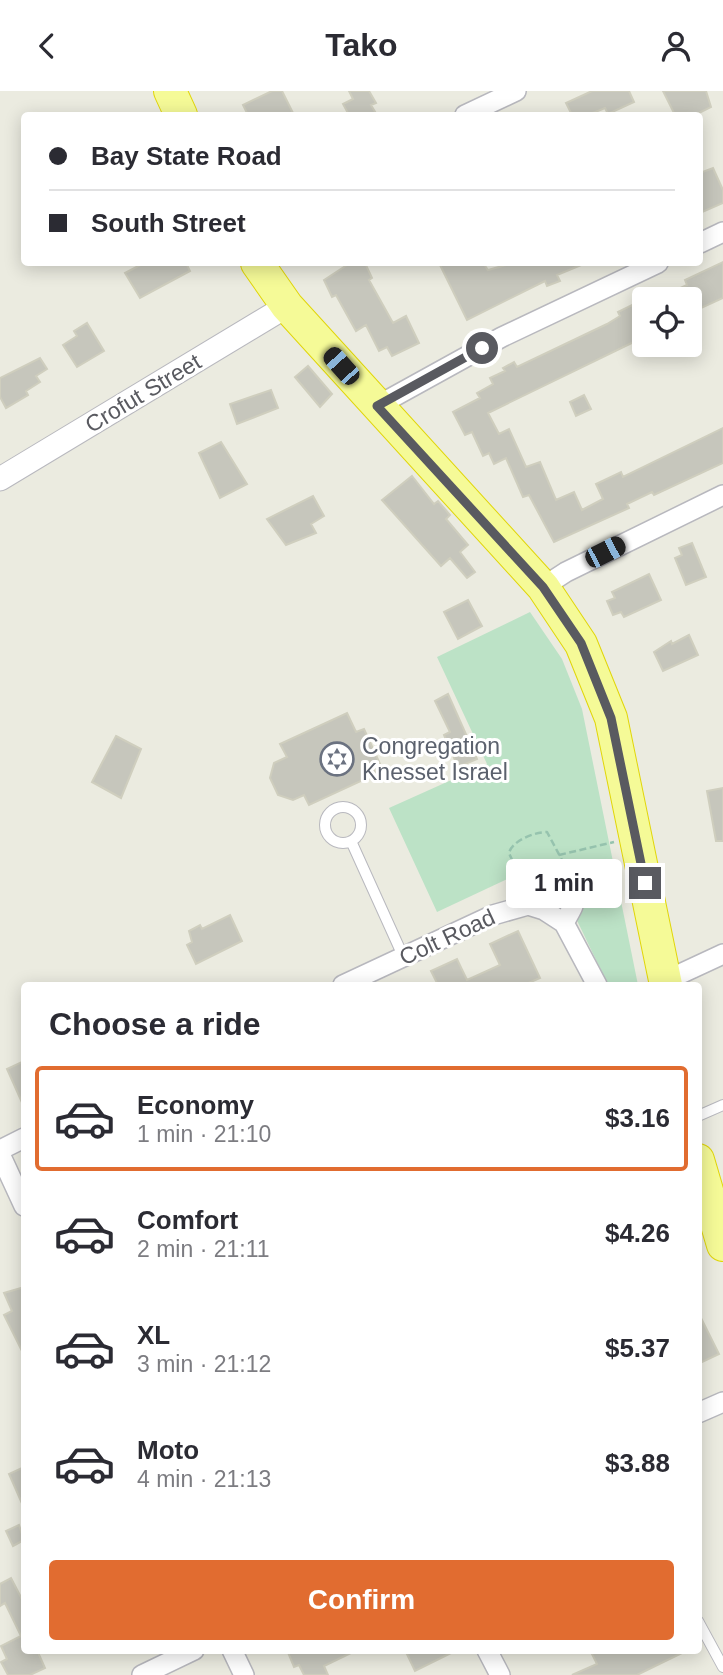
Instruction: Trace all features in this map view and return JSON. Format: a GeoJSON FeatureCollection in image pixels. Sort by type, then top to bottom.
{"type":"FeatureCollection","features":[{"type":"Feature","properties":{"kind":"highway"},"geometry":{"type":"LineString","coordinates":[[170,91],[180,112]]}},
{"type":"Feature","properties":{"kind":"highway"},"geometry":{"type":"LineString","coordinates":[[259,266],[287,306],[543,587],[581,643],[611,718],[665,982]]}},
{"type":"Feature","properties":{"kind":"highway"},"geometry":{"type":"LineString","coordinates":[[702,1174],[716,1222]]}},
{"type":"Feature","properties":{"kind":"street"},"geometry":{"type":"LineString","coordinates":[[471,112],[516,91]]}},
{"type":"Feature","properties":{"kind":"street"},"geometry":{"type":"LineString","coordinates":[[703,242],[723,232]]}},
{"type":"Feature","properties":{"kind":"street"},"geometry":{"type":"LineString","coordinates":[[377,406],[502,337],[653,266]]}},
{"type":"Feature","properties":{"kind":"street","name":"Crofut Street"},"geometry":{"type":"LineString","coordinates":[[0,479],[287,306]]}},
{"type":"Feature","properties":{"kind":"street"},"geometry":{"type":"LineString","coordinates":[[543,587],[566,572],[723,495]]}},
{"type":"Feature","properties":{"kind":"street"},"geometry":{"type":"LineString","coordinates":[[564,923],[575,894],[564,877],[552,875],[544,879],[530,900],[564,923],[595,982]]}},
{"type":"Feature","properties":{"kind":"street","name":"Colt Road"},"geometry":{"type":"LineString","coordinates":[[349,982],[530,900]]}},
{"type":"Feature","properties":{"kind":"street"},"geometry":{"type":"LineString","coordinates":[[667,982],[723,954]]}},
{"type":"Feature","properties":{"kind":"street"},"geometry":{"type":"LineString","coordinates":[[21,1140],[0,1152],[21,1199]]}},
{"type":"Feature","properties":{"kind":"street"},"geometry":{"type":"LineString","coordinates":[[702,1411],[723,1402]]}},
{"type":"Feature","properties":{"kind":"street"},"geometry":{"type":"LineString","coordinates":[[142,1675],[186,1654]]}},
{"type":"Feature","properties":{"kind":"street"},"geometry":{"type":"LineString","coordinates":[[234,1654],[244,1675]]}},
{"type":"Feature","properties":{"kind":"street"},"geometry":{"type":"LineString","coordinates":[[489,1654],[500,1675]]}},
{"type":"Feature","properties":{"kind":"lane"},"geometry":{"type":"LineString","coordinates":[[351,841],[403,956]]}},
{"type":"Feature","properties":{"kind":"lane"},"geometry":{"type":"LineString","coordinates":[[702,1114],[723,1105]]}},
{"type":"Feature","properties":{"kind":"lane"},"geometry":{"type":"LineString","coordinates":[[702,1629],[723,1669],[715,1675]]}},
{"type":"Feature","properties":{"kind":"path"},"geometry":{"type":"LineString","coordinates":[[530,900],[509,856],[509,848],[543,832],[550,836],[559,855],[564,877]]}},
{"type":"Feature","properties":{"kind":"path"},"geometry":{"type":"LineString","coordinates":[[559,855],[612,842]]}},
{"type":"Feature","properties":{"kind":"green space"},"geometry":{"type":"Polygon","coordinates":[[[530,612],[562,659],[582,709],[637,982],[607,982],[548,860],[437,912],[389,808],[487,764],[437,657],[530,612]]]}},
{"type":"Feature","properties":{"kind":"building"},"geometry":{"type":"Polygon","coordinates":[[[272,91],[282,91],[292,112],[246,112],[243,105],[272,91]]]}},
{"type":"Feature","properties":{"kind":"building"},"geometry":{"type":"Polygon","coordinates":[[[349,91],[369,91],[376,103],[371,105],[375,112],[347,112],[343,104],[353,99],[349,91]]]}},
{"type":"Feature","properties":{"kind":"building"},"geometry":{"type":"Polygon","coordinates":[[[592,91],[629,91],[634,102],[612,112],[607,112],[605,108],[595,112],[570,112],[566,103],[592,91]]]}},
{"type":"Feature","properties":{"kind":"building"},"geometry":{"type":"Polygon","coordinates":[[[663,91],[706,91],[711,107],[701,112],[674,112],[663,91]]]}},
{"type":"Feature","properties":{"kind":"building"},"geometry":{"type":"Polygon","coordinates":[[[713,168],[723,190],[723,203],[703,212],[703,172],[713,168]]]}},
{"type":"Feature","properties":{"kind":"building"},"geometry":{"type":"Polygon","coordinates":[[[723,262],[723,298],[702,308],[702,287],[683,287],[687,285],[685,280],[723,262]]]}},
{"type":"Feature","properties":{"kind":"building"},"geometry":{"type":"Polygon","coordinates":[[[138,266],[188,266],[190,271],[140,298],[125,273],[138,266]]]}},
{"type":"Feature","properties":{"kind":"building"},"geometry":{"type":"Polygon","coordinates":[[[345,266],[366,266],[372,278],[369,280],[393,323],[406,316],[419,343],[392,356],[387,347],[379,351],[366,325],[356,331],[336,295],[332,297],[324,280],[345,266]]]}},
{"type":"Feature","properties":{"kind":"building"},"geometry":{"type":"Polygon","coordinates":[[[440,266],[485,266],[488,270],[502,266],[579,266],[557,275],[560,281],[547,286],[545,281],[467,320],[440,266]]]}},
{"type":"Feature","properties":{"kind":"building"},"geometry":{"type":"Polygon","coordinates":[[[632,305],[632,343],[488,413],[499,434],[509,429],[526,467],[540,462],[556,500],[574,492],[582,510],[603,499],[596,484],[621,472],[623,477],[723,428],[723,463],[654,495],[652,492],[627,504],[629,508],[554,542],[529,495],[523,497],[506,458],[494,464],[489,453],[483,456],[472,432],[465,435],[453,412],[480,398],[477,393],[493,384],[490,378],[505,371],[503,368],[514,362],[517,367],[607,324],[620,316],[618,312],[632,305]]]}},
{"type":"Feature","properties":{"kind":"building"},"geometry":{"type":"Polygon","coordinates":[[[87,323],[104,351],[77,367],[63,345],[77,336],[74,331],[87,323]]]}},
{"type":"Feature","properties":{"kind":"building"},"geometry":{"type":"Polygon","coordinates":[[[40,358],[47,369],[36,376],[40,382],[26,391],[28,395],[6,408],[0,397],[0,378],[40,358]]]}},
{"type":"Feature","properties":{"kind":"building"},"geometry":{"type":"Polygon","coordinates":[[[308,366],[332,394],[320,407],[295,377],[308,366]]]}},
{"type":"Feature","properties":{"kind":"building"},"geometry":{"type":"Polygon","coordinates":[[[271,390],[278,408],[237,424],[230,404],[271,390]]]}},
{"type":"Feature","properties":{"kind":"building"},"geometry":{"type":"Polygon","coordinates":[[[584,395],[591,409],[576,416],[570,402],[584,395]]]}},
{"type":"Feature","properties":{"kind":"building"},"geometry":{"type":"Polygon","coordinates":[[[221,442],[247,484],[220,498],[199,453],[221,442]]]}},
{"type":"Feature","properties":{"kind":"building"},"geometry":{"type":"Polygon","coordinates":[[[412,476],[434,504],[438,501],[450,515],[446,519],[468,545],[460,552],[475,572],[467,578],[450,558],[441,566],[382,500],[412,476]]]}},
{"type":"Feature","properties":{"kind":"building"},"geometry":{"type":"Polygon","coordinates":[[[313,496],[324,516],[311,524],[316,533],[286,545],[267,519],[313,496]]]}},
{"type":"Feature","properties":{"kind":"building"},"geometry":{"type":"Polygon","coordinates":[[[692,543],[706,577],[686,585],[675,558],[682,555],[679,548],[692,543]]]}},
{"type":"Feature","properties":{"kind":"building"},"geometry":{"type":"Polygon","coordinates":[[[649,574],[661,600],[624,617],[621,612],[613,615],[607,601],[615,598],[612,592],[649,574]]]}},
{"type":"Feature","properties":{"kind":"building"},"geometry":{"type":"Polygon","coordinates":[[[468,600],[482,626],[458,639],[444,612],[468,600]]]}},
{"type":"Feature","properties":{"kind":"building"},"geometry":{"type":"Polygon","coordinates":[[[689,635],[698,655],[663,671],[654,652],[671,641],[672,644],[689,635]]]}},
{"type":"Feature","properties":{"kind":"building"},"geometry":{"type":"Polygon","coordinates":[[[448,694],[477,759],[458,767],[444,735],[450,732],[435,701],[448,694]]]}},
{"type":"Feature","properties":{"kind":"building","name":"Congregation Knesset Israel"},"geometry":{"type":"Polygon","coordinates":[[[347,713],[356,732],[364,729],[381,766],[374,769],[376,774],[309,805],[304,795],[293,800],[278,795],[270,778],[274,763],[287,757],[280,744],[347,713]]]}},
{"type":"Feature","properties":{"kind":"building"},"geometry":{"type":"Polygon","coordinates":[[[116,736],[141,749],[121,798],[92,782],[116,736]]]}},
{"type":"Feature","properties":{"kind":"building"},"geometry":{"type":"Polygon","coordinates":[[[723,788],[723,841],[716,841],[707,791],[723,788]]]}},
{"type":"Feature","properties":{"kind":"building"},"geometry":{"type":"Polygon","coordinates":[[[230,915],[242,941],[196,964],[187,945],[192,942],[189,931],[200,925],[202,929],[230,915]]]}},
{"type":"Feature","properties":{"kind":"building"},"geometry":{"type":"Polygon","coordinates":[[[518,931],[540,978],[531,982],[436,982],[431,971],[457,959],[467,980],[500,965],[490,944],[518,931]]]}},
{"type":"Feature","properties":{"kind":"building"},"geometry":{"type":"Polygon","coordinates":[[[21,1062],[21,1100],[7,1069],[21,1062]]]}},
{"type":"Feature","properties":{"kind":"building"},"geometry":{"type":"Polygon","coordinates":[[[21,1288],[21,1349],[4,1315],[12,1311],[4,1293],[21,1288]]]}},
{"type":"Feature","properties":{"kind":"building"},"geometry":{"type":"Polygon","coordinates":[[[702,1320],[719,1354],[702,1362],[702,1320]]]}},
{"type":"Feature","properties":{"kind":"building"},"geometry":{"type":"Polygon","coordinates":[[[21,1468],[21,1501],[9,1474],[21,1468]]]}},
{"type":"Feature","properties":{"kind":"building"},"geometry":{"type":"Polygon","coordinates":[[[19,1525],[21,1542],[13,1546],[6,1531],[19,1525]]]}},
{"type":"Feature","properties":{"kind":"building"},"geometry":{"type":"Polygon","coordinates":[[[11,1578],[21,1597],[21,1636],[5,1603],[0,1606],[0,1584],[11,1578]]]}},
{"type":"Feature","properties":{"kind":"building"},"geometry":{"type":"Polygon","coordinates":[[[21,1636],[21,1654],[39,1654],[45,1668],[30,1675],[8,1675],[1,1662],[7,1659],[1,1646],[21,1636]]]}},
{"type":"Feature","properties":{"kind":"building"},"geometry":{"type":"Polygon","coordinates":[[[289,1654],[349,1654],[324,1666],[328,1675],[304,1675],[299,1665],[294,1667],[289,1654]]]}},
{"type":"Feature","properties":{"kind":"building"},"geometry":{"type":"Polygon","coordinates":[[[407,1654],[449,1654],[415,1671],[407,1654]]]}},
{"type":"Feature","properties":{"kind":"building"},"geometry":{"type":"Polygon","coordinates":[[[592,1654],[680,1654],[637,1675],[572,1675],[597,1664],[592,1654]]]}},
{"type":"Feature","properties":{"kind":"place","name":"Congregation Knesset Israel"},"geometry":{"type":"Point","coordinates":[337,759]}},
{"type":"Feature","properties":{"kind":"route"},"geometry":{"type":"LineString","coordinates":[[482,348],[377,406],[543,587],[581,643],[611,718],[645,883]]}}]}
